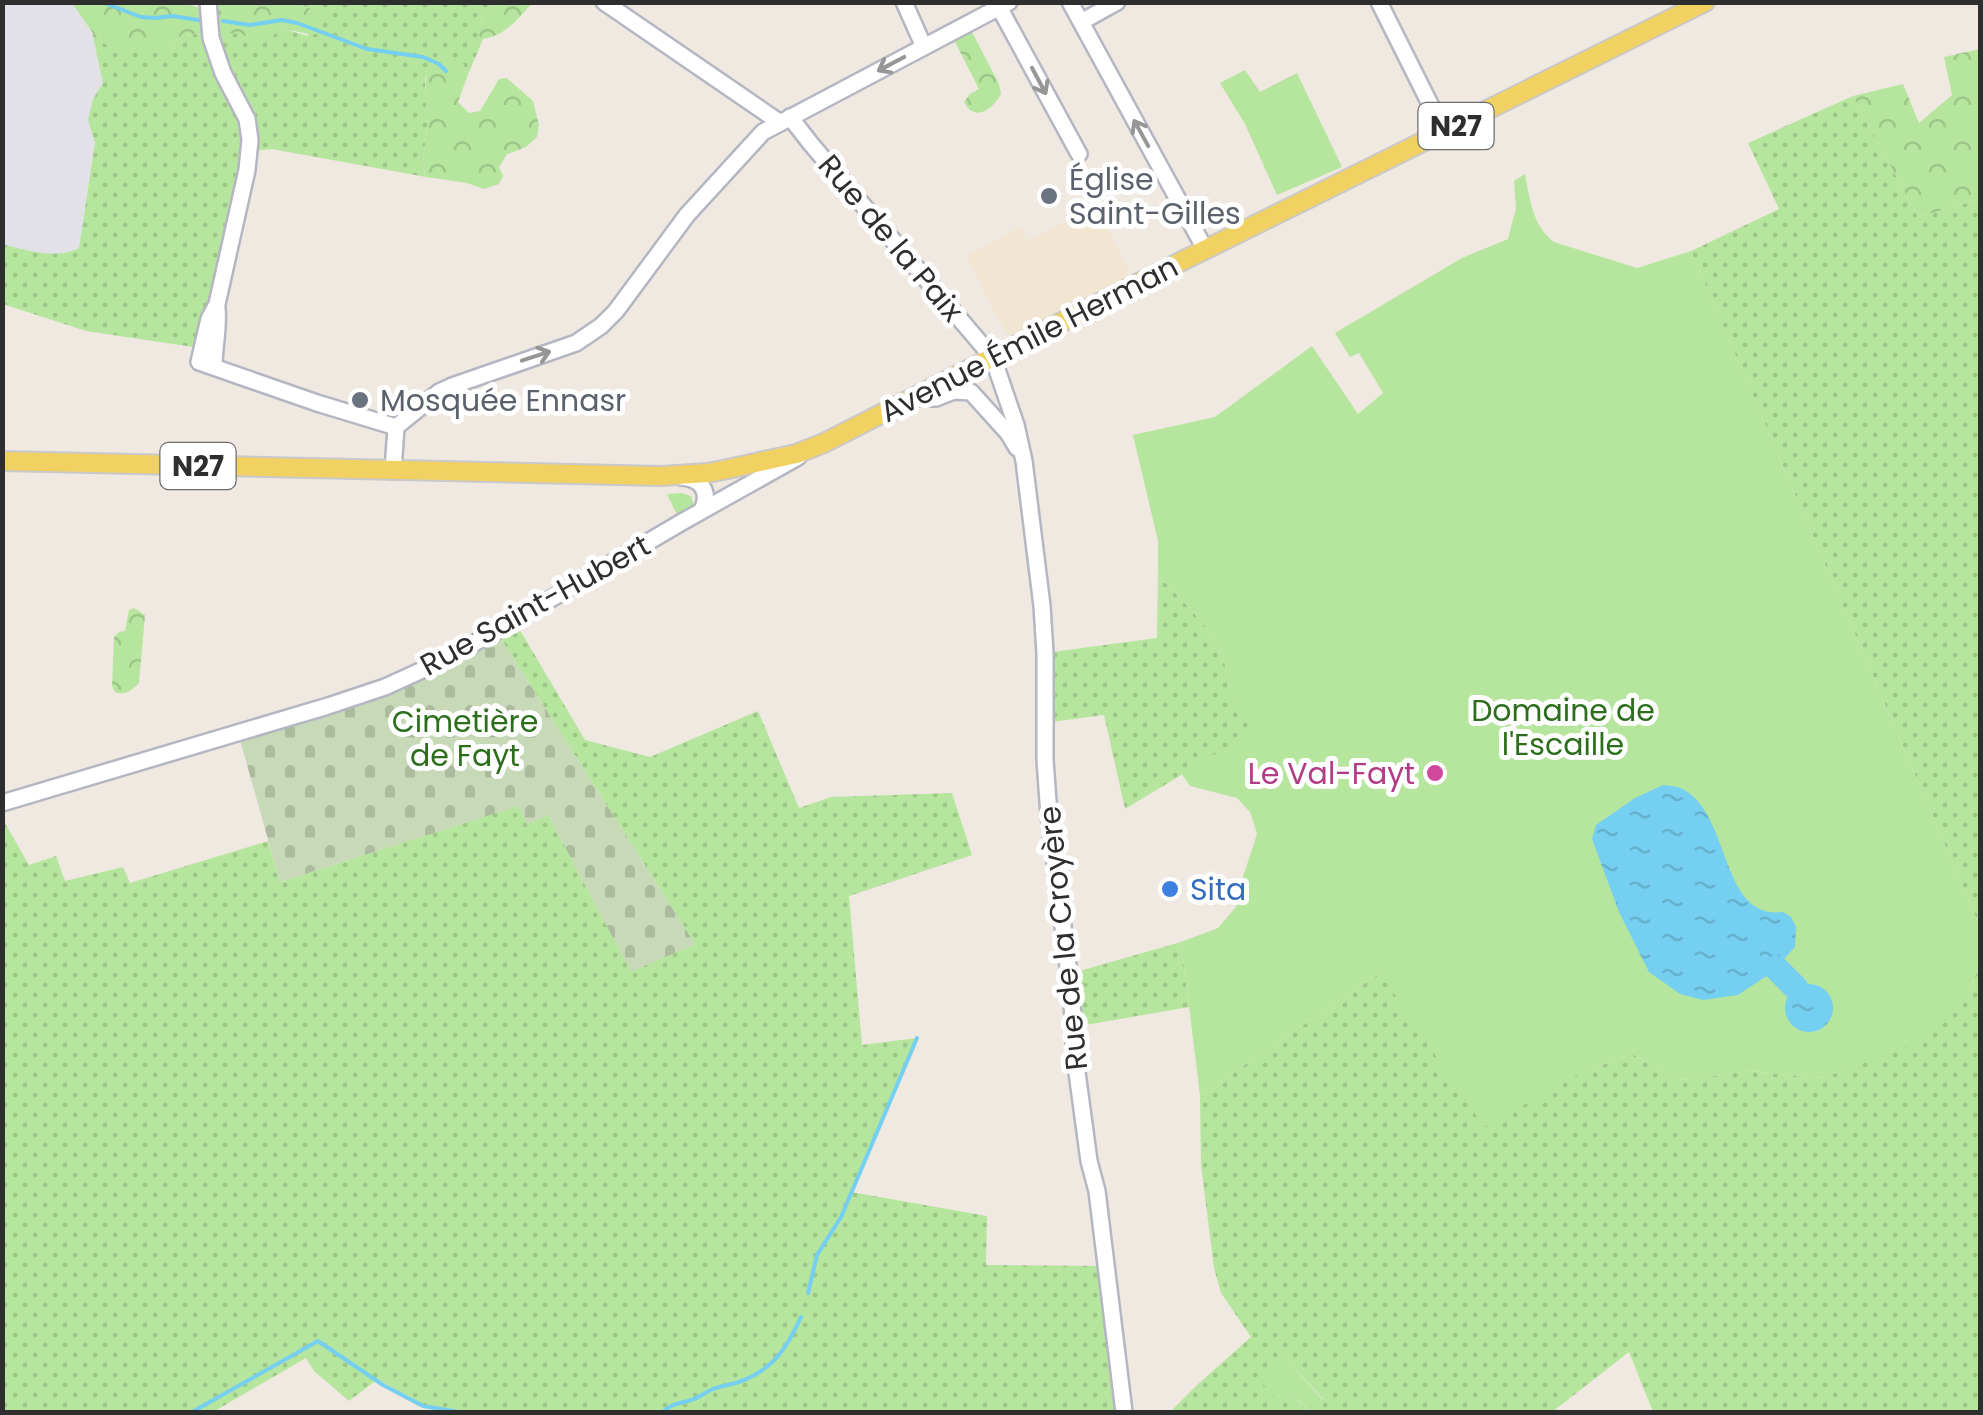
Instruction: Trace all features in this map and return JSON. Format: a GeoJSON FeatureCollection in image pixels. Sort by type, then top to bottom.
{"type":"FeatureCollection","features":[{"type":"Feature","properties":{"kind":"main road","name":"Avenue Émile Herman"},"geometry":{"type":"LineString","coordinates":[[393,471],[661,476],[739,468],[824,444],[1205,249],[1705,2]]}},
{"type":"Feature","properties":{"kind":"main road","name":"N27"},"geometry":{"type":"LineString","coordinates":[[2,461],[393,471]]}},
{"type":"Feature","properties":{"kind":"street"},"geometry":{"type":"LineString","coordinates":[[208,2],[211,38],[223,73],[246,118],[250,140],[217,304],[209,319],[199,362],[396,428]]}},
{"type":"Feature","properties":{"kind":"street","name":"Rue de la Paix"},"geometry":{"type":"LineString","coordinates":[[604,2],[784,119],[811,144],[993,358]]}},
{"type":"Feature","properties":{"kind":"street"},"geometry":{"type":"LineString","coordinates":[[904,2],[924,46]]}},
{"type":"Feature","properties":{"kind":"street"},"geometry":{"type":"LineString","coordinates":[[1070,2],[1205,249]]}},
{"type":"Feature","properties":{"kind":"street"},"geometry":{"type":"LineString","coordinates":[[1081,22],[1116,2]]}},
{"type":"Feature","properties":{"kind":"street"},"geometry":{"type":"LineString","coordinates":[[1380,2],[1444,132]]}},
{"type":"Feature","properties":{"kind":"street"},"geometry":{"type":"LineString","coordinates":[[393,471],[396,428],[439,392],[576,342],[600,326],[616,311],[687,215],[763,132],[1004,5],[1080,154]]}},
{"type":"Feature","properties":{"kind":"street","name":"Rue de la Croyère"},"geometry":{"type":"LineString","coordinates":[[993,358],[1024,460],[1036,543],[1044,630],[1049,815],[1069,974],[1074,1050],[1089,1161],[1097,1191],[1124,1412]]}},
{"type":"Feature","properties":{"kind":"street","name":"Rue de la Croyère"},"geometry":{"type":"LineString","coordinates":[[915,398],[971,392],[1008,433],[1024,460]]}},
{"type":"Feature","properties":{"kind":"street","name":"Rue Saint-Hubert"},"geometry":{"type":"LineString","coordinates":[[2,803],[385,687],[496,631],[704,504],[824,444]]}},
{"type":"Feature","properties":{"kind":"street"},"geometry":{"type":"LineString","coordinates":[[704,504],[718,479],[739,468],[745,480],[742,488]]}},
{"type":"Feature","properties":{"kind":"street"},"geometry":{"type":"LineString","coordinates":[[661,476],[698,481],[706,491],[704,504]]}},
{"type":"Feature","properties":{"kind":"shaded area"},"geometry":{"type":"Polygon","coordinates":[[[3,3],[72,3],[92,32],[103,83],[79,248],[3,304],[3,3]]]}},
{"type":"Feature","properties":{"kind":"shaded area"},"geometry":{"type":"Polygon","coordinates":[[[1096,206],[1128,268],[1127,275],[1010,337],[967,256],[1020,227],[1028,241],[1096,206]]]}},
{"type":"Feature","properties":{"kind":"green space"},"geometry":{"type":"Polygon","coordinates":[[[177,2],[210,10],[210,3],[297,3],[316,11],[323,21],[321,32],[313,35],[281,28],[265,39],[215,30],[215,35],[183,34],[169,47],[142,53],[111,49],[92,32],[72,3],[177,2]]]}},
{"type":"Feature","properties":{"kind":"green space"},"geometry":{"type":"Polygon","coordinates":[[[297,3],[495,3],[481,19],[479,35],[483,39],[467,77],[463,63],[425,77],[426,177],[272,149],[255,151],[213,350],[86,331],[3,304],[2,244],[51,254],[79,248],[95,142],[88,120],[93,99],[103,83],[92,32],[111,49],[169,47],[183,34],[215,35],[214,30],[281,28],[308,36],[316,11],[297,3]]]}},
{"type":"Feature","properties":{"kind":"green space"},"geometry":{"type":"Polygon","coordinates":[[[495,3],[532,3],[505,30],[483,39],[478,35],[481,19],[495,3]]]}},
{"type":"Feature","properties":{"kind":"green space"},"geometry":{"type":"Polygon","coordinates":[[[968,31],[973,34],[1001,94],[989,109],[978,113],[964,102],[979,89],[954,40],[968,31]]]}},
{"type":"Feature","properties":{"kind":"green space"},"geometry":{"type":"Polygon","coordinates":[[[1980,49],[1980,199],[1918,217],[1853,96],[1903,84],[1919,123],[1952,95],[1944,57],[1980,49]]]}},
{"type":"Feature","properties":{"kind":"green space"},"geometry":{"type":"Polygon","coordinates":[[[439,57],[463,63],[467,77],[458,102],[469,113],[480,111],[499,79],[507,78],[533,101],[539,125],[537,137],[526,147],[507,154],[499,167],[503,176],[499,184],[484,189],[426,177],[426,79],[429,62],[439,57]]]}},
{"type":"Feature","properties":{"kind":"green space"},"geometry":{"type":"Polygon","coordinates":[[[1245,70],[1260,92],[1297,73],[1342,167],[1277,195],[1245,124],[1220,83],[1245,70]]]}},
{"type":"Feature","properties":{"kind":"green space"},"geometry":{"type":"Polygon","coordinates":[[[1853,96],[1918,217],[1980,199],[1980,927],[1691,251],[1779,209],[1748,143],[1853,96]]]}},
{"type":"Feature","properties":{"kind":"green space","name":"Domaine de l'Escaille"},"geometry":{"type":"Polygon","coordinates":[[[1525,174],[1536,220],[1554,242],[1637,268],[1691,251],[1980,927],[1980,963],[1969,992],[1952,1015],[1901,1050],[1822,1078],[1750,1071],[1681,1080],[1632,1054],[1585,1071],[1484,1127],[1380,973],[1200,1095],[1181,942],[1218,928],[1236,907],[1257,834],[1250,812],[1237,798],[1190,786],[1182,774],[1258,728],[1233,695],[1215,641],[1158,574],[1158,541],[1133,435],[1215,417],[1312,346],[1358,414],[1383,393],[1359,353],[1350,357],[1335,333],[1462,258],[1508,239],[1516,208],[1514,181],[1525,174]]]}},
{"type":"Feature","properties":{"kind":"green space"},"geometry":{"type":"Polygon","coordinates":[[[667,494],[691,496],[694,505],[678,517],[667,494]]]}},
{"type":"Feature","properties":{"kind":"green space"},"geometry":{"type":"Polygon","coordinates":[[[1158,574],[1215,641],[1233,696],[1259,728],[1125,809],[1104,715],[1044,723],[1045,653],[1157,638],[1158,574]]]}},
{"type":"Feature","properties":{"kind":"green space"},"geometry":{"type":"Polygon","coordinates":[[[134,608],[145,615],[139,683],[128,692],[119,693],[112,686],[114,637],[125,631],[129,610],[134,608]]]}},
{"type":"Feature","properties":{"kind":"green space"},"geometry":{"type":"Polygon","coordinates":[[[514,620],[585,740],[650,757],[758,711],[799,808],[831,797],[952,793],[972,855],[849,896],[862,1045],[917,1038],[851,1192],[987,1216],[986,1265],[1107,1266],[1124,1412],[459,1412],[423,1406],[378,1379],[349,1401],[314,1371],[306,1358],[213,1412],[3,1412],[2,818],[29,865],[56,856],[65,881],[123,867],[130,883],[268,841],[280,882],[520,805],[548,815],[631,971],[695,944],[496,631],[514,620]]]}},
{"type":"Feature","properties":{"kind":"green space","name":"Cimetière de Fayt"},"geometry":{"type":"Polygon","coordinates":[[[496,631],[695,944],[631,972],[548,815],[527,825],[519,806],[280,882],[238,733],[358,697],[496,631]]]}},
{"type":"Feature","properties":{"kind":"green space"},"geometry":{"type":"Polygon","coordinates":[[[1181,942],[1189,1007],[1074,1027],[1069,974],[1181,942]]]}},
{"type":"Feature","properties":{"kind":"green space"},"geometry":{"type":"Polygon","coordinates":[[[1980,963],[1980,1412],[1653,1412],[1629,1352],[1552,1412],[1310,1412],[1323,1399],[1284,1357],[1280,1402],[1291,1393],[1309,1412],[1170,1412],[1251,1337],[1221,1293],[1214,1268],[1201,1165],[1200,1095],[1380,973],[1585,1071],[1632,1054],[1681,1080],[1750,1071],[1822,1078],[1860,1064],[1969,992],[1980,963]]]}},
{"type":"Feature","properties":{"kind":"green space"},"geometry":{"type":"Polygon","coordinates":[[[1284,1357],[1323,1400],[1310,1412],[1291,1393],[1280,1403],[1260,1381],[1284,1357]]]}},
{"type":"Feature","properties":{"kind":"water"},"geometry":{"type":"Polygon","coordinates":[[[1663,785],[1683,789],[1701,805],[1737,885],[1748,900],[1763,910],[1783,912],[1796,927],[1795,947],[1771,973],[1738,995],[1703,1000],[1680,994],[1649,972],[1619,912],[1592,839],[1596,825],[1635,798],[1663,785]]]}},
{"type":"Feature","properties":{"kind":"water"},"geometry":{"type":"Polygon","coordinates":[[[1809,984],[1826,991],[1833,1008],[1826,1025],[1809,1032],[1792,1025],[1785,1008],[1792,991],[1809,984]]]}},
{"type":"Feature","properties":{"kind":"waterway"},"geometry":{"type":"LineString","coordinates":[[102,2],[141,17],[205,21]]}},
{"type":"Feature","properties":{"kind":"waterway"},"geometry":{"type":"LineString","coordinates":[[223,21],[250,25],[282,20],[297,23],[367,49],[423,57],[446,71]]}},
{"type":"Feature","properties":{"kind":"waterway"},"geometry":{"type":"LineString","coordinates":[[1776,968],[1796,988]]}},
{"type":"Feature","properties":{"kind":"waterway"},"geometry":{"type":"LineString","coordinates":[[808,1293],[817,1255],[841,1217],[917,1038]]}},
{"type":"Feature","properties":{"kind":"waterway"},"geometry":{"type":"LineString","coordinates":[[663,1412],[713,1389],[749,1378],[768,1366],[790,1340],[801,1317]]}},
{"type":"Feature","properties":{"kind":"waterway"},"geometry":{"type":"LineString","coordinates":[[192,1412],[318,1341],[383,1385],[423,1406],[459,1412]]}},
{"type":"Feature","properties":{"kind":"place","name":"Église Saint-Gilles"},"geometry":{"type":"Point","coordinates":[1049,196]}},
{"type":"Feature","properties":{"kind":"place","name":"Mosquée Ennasr"},"geometry":{"type":"Point","coordinates":[360,400]}},
{"type":"Feature","properties":{"kind":"place","name":"Le Val-Fayt"},"geometry":{"type":"Point","coordinates":[1435,773]}},
{"type":"Feature","properties":{"kind":"place","name":"Sita"},"geometry":{"type":"Point","coordinates":[1170,889]}}]}
